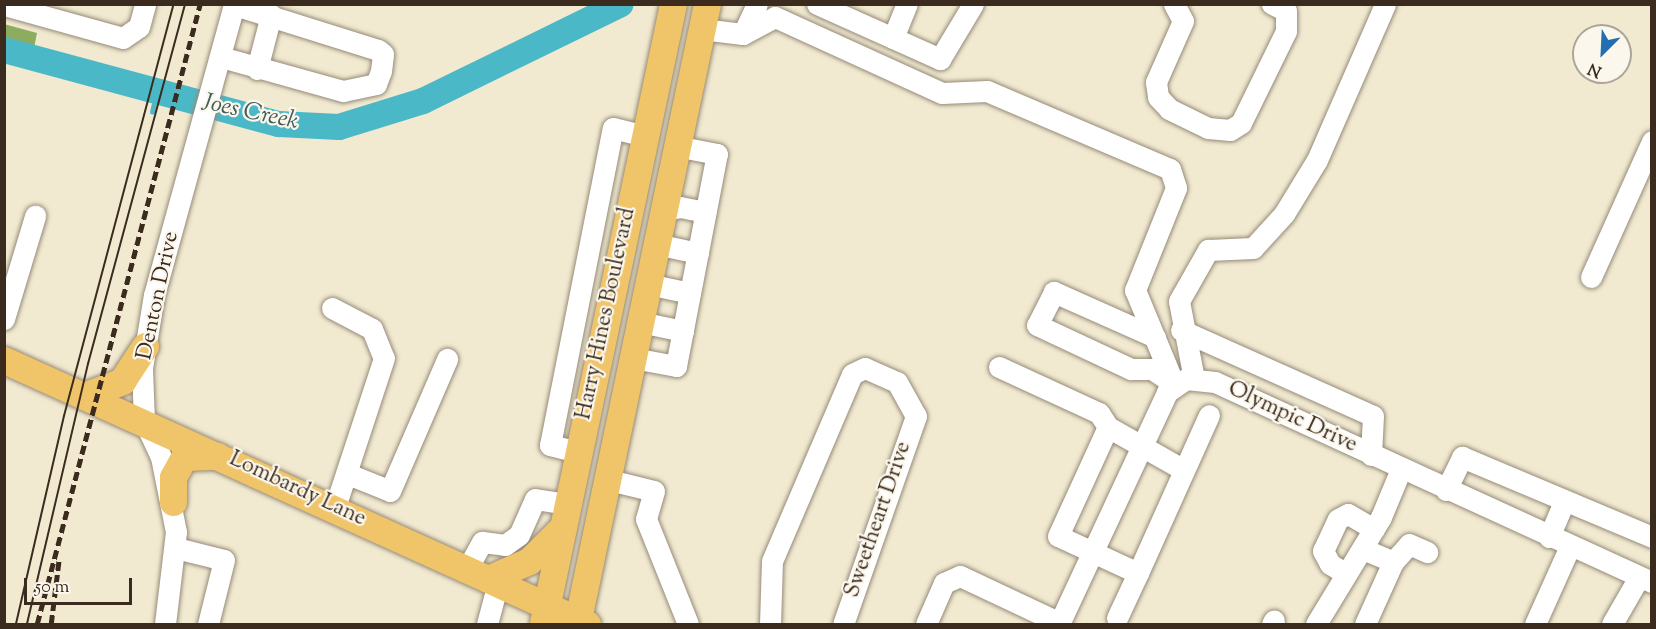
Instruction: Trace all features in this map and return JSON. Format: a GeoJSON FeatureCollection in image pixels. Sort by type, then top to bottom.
{"type":"FeatureCollection","features":[{"type":"Feature","properties":{"kind":"main road"},"geometry":{"type":"LineString","coordinates":[[670,17],[704,17]]}},
{"type":"Feature","properties":{"kind":"main road","name":"Harry Hines Boulevard"},"geometry":{"type":"LineString","coordinates":[[544,615],[670,17]]}},
{"type":"Feature","properties":{"kind":"main road","name":"Harry Hines Boulevard"},"geometry":{"type":"LineString","coordinates":[[581,623],[662,211],[704,17]]}},
{"type":"Feature","properties":{"kind":"main road"},"geometry":{"type":"LineString","coordinates":[[630,204],[662,211]]}},
{"type":"Feature","properties":{"kind":"main road"},"geometry":{"type":"LineString","coordinates":[[86,395],[122,381],[145,346]]}},
{"type":"Feature","properties":{"kind":"main road","name":"Lombardy Lane"},"geometry":{"type":"LineString","coordinates":[[4,360],[244,465],[484,577],[544,615],[581,623]]}},
{"type":"Feature","properties":{"kind":"main road"},"geometry":{"type":"LineString","coordinates":[[173,502],[176,466],[191,453],[244,465]]}},
{"type":"Feature","properties":{"kind":"main road"},"geometry":{"type":"LineString","coordinates":[[484,577],[529,561],[565,516]]}},
{"type":"Feature","properties":{"kind":"street"},"geometry":{"type":"LineString","coordinates":[[4,5],[123,38],[139,27],[145,4]]}},
{"type":"Feature","properties":{"kind":"street"},"geometry":{"type":"LineString","coordinates":[[743,34],[756,4]]}},
{"type":"Feature","properties":{"kind":"street"},"geometry":{"type":"LineString","coordinates":[[816,4],[940,59],[972,4]]}},
{"type":"Feature","properties":{"kind":"street"},"geometry":{"type":"LineString","coordinates":[[892,38],[907,4]]}},
{"type":"Feature","properties":{"kind":"street"},"geometry":{"type":"LineString","coordinates":[[1174,4],[1183,21],[1156,82],[1158,97],[1168,109],[1208,128],[1230,130],[1241,123],[1286,31],[1286,11],[1272,4]]}},
{"type":"Feature","properties":{"kind":"street"},"geometry":{"type":"LineString","coordinates":[[927,624],[944,583],[960,576],[1060,624],[1141,450],[1184,381],[1179,301],[1208,250],[1253,248],[1290,205],[1317,160],[1385,4]]}},
{"type":"Feature","properties":{"kind":"street"},"geometry":{"type":"LineString","coordinates":[[219,65],[257,69],[343,91],[376,84],[381,71],[383,54],[378,50],[234,5]]}},
{"type":"Feature","properties":{"kind":"street","name":"Denton Drive"},"geometry":{"type":"LineString","coordinates":[[165,624],[177,548],[173,502],[144,421],[145,346],[234,5]]}},
{"type":"Feature","properties":{"kind":"street"},"geometry":{"type":"LineString","coordinates":[[257,69],[271,15]]}},
{"type":"Feature","properties":{"kind":"street"},"geometry":{"type":"LineString","coordinates":[[704,17],[743,34]]}},
{"type":"Feature","properties":{"kind":"street"},"geometry":{"type":"LineString","coordinates":[[743,34],[775,17],[942,93],[987,91],[1170,169],[1176,188],[1135,290],[1155,337],[1184,381]]}},
{"type":"Feature","properties":{"kind":"street"},"geometry":{"type":"LineString","coordinates":[[578,452],[550,445],[614,128],[645,136]]}},
{"type":"Feature","properties":{"kind":"street"},"geometry":{"type":"LineString","coordinates":[[1591,277],[1652,141]]}},
{"type":"Feature","properties":{"kind":"street"},"geometry":{"type":"LineString","coordinates":[[633,358],[676,366],[717,154],[676,146]]}},
{"type":"Feature","properties":{"kind":"street"},"geometry":{"type":"LineString","coordinates":[[600,199],[630,204]]}},
{"type":"Feature","properties":{"kind":"street"},"geometry":{"type":"LineString","coordinates":[[662,211],[680,207],[706,212]]}},
{"type":"Feature","properties":{"kind":"street"},"geometry":{"type":"LineString","coordinates":[[4,319],[35,216]]}},
{"type":"Feature","properties":{"kind":"street"},"geometry":{"type":"LineString","coordinates":[[656,244],[698,253]]}},
{"type":"Feature","properties":{"kind":"street"},"geometry":{"type":"LineString","coordinates":[[591,251],[619,257]]}},
{"type":"Feature","properties":{"kind":"street"},"geometry":{"type":"LineString","coordinates":[[648,284],[690,293]]}},
{"type":"Feature","properties":{"kind":"street","name":"Olympic Drive"},"geometry":{"type":"LineString","coordinates":[[1155,337],[1054,292],[1037,325],[1131,369],[1152,369],[1184,381],[1215,382],[1549,537],[1647,578]]}},
{"type":"Feature","properties":{"kind":"street"},"geometry":{"type":"LineString","coordinates":[[332,308],[372,329],[383,345],[375,398],[335,507]]}},
{"type":"Feature","properties":{"kind":"street"},"geometry":{"type":"LineString","coordinates":[[578,314],[607,320]]}},
{"type":"Feature","properties":{"kind":"street"},"geometry":{"type":"LineString","coordinates":[[640,322],[683,331]]}},
{"type":"Feature","properties":{"kind":"street"},"geometry":{"type":"LineString","coordinates":[[1181,330],[1373,416],[1371,455]]}},
{"type":"Feature","properties":{"kind":"street"},"geometry":{"type":"LineString","coordinates":[[348,474],[390,491],[447,359]]}},
{"type":"Feature","properties":{"kind":"street"},"geometry":{"type":"LineString","coordinates":[[567,363],[597,370]]}},
{"type":"Feature","properties":{"kind":"street"},"geometry":{"type":"LineString","coordinates":[[999,367],[1099,413],[1108,427],[1141,450],[1184,470]]}},
{"type":"Feature","properties":{"kind":"street","name":"Sweetheart Drive"},"geometry":{"type":"LineString","coordinates":[[770,624],[772,561],[852,374],[865,368],[897,382],[916,416],[843,624]]}},
{"type":"Feature","properties":{"kind":"street"},"geometry":{"type":"LineString","coordinates":[[558,407],[587,412]]}},
{"type":"Feature","properties":{"kind":"street"},"geometry":{"type":"LineString","coordinates":[[1117,618],[1209,415]]}},
{"type":"Feature","properties":{"kind":"street"},"geometry":{"type":"LineString","coordinates":[[1108,427],[1058,536],[1138,573]]}},
{"type":"Feature","properties":{"kind":"street"},"geometry":{"type":"LineString","coordinates":[[1446,490],[1462,457],[1652,537]]}},
{"type":"Feature","properties":{"kind":"street"},"geometry":{"type":"LineString","coordinates":[[1316,624],[1343,572],[1363,549],[1374,529],[1401,469]]}},
{"type":"Feature","properties":{"kind":"street"},"geometry":{"type":"LineString","coordinates":[[609,480],[654,491],[646,519],[688,624]]}},
{"type":"Feature","properties":{"kind":"street"},"geometry":{"type":"LineString","coordinates":[[487,624],[482,542],[504,545],[519,535],[535,499],[565,516]]}},
{"type":"Feature","properties":{"kind":"street"},"geometry":{"type":"LineString","coordinates":[[1549,537],[1564,501]]}},
{"type":"Feature","properties":{"kind":"street"},"geometry":{"type":"LineString","coordinates":[[1343,572],[1329,564],[1323,551],[1338,519],[1348,514],[1374,529]]}},
{"type":"Feature","properties":{"kind":"street"},"geometry":{"type":"LineString","coordinates":[[1365,624],[1393,562],[1409,544],[1427,552]]}},
{"type":"Feature","properties":{"kind":"street"},"geometry":{"type":"LineString","coordinates":[[1535,624],[1570,546]]}},
{"type":"Feature","properties":{"kind":"street"},"geometry":{"type":"LineString","coordinates":[[177,548],[224,560],[208,624]]}},
{"type":"Feature","properties":{"kind":"street"},"geometry":{"type":"LineString","coordinates":[[1363,549],[1393,562]]}},
{"type":"Feature","properties":{"kind":"street"},"geometry":{"type":"LineString","coordinates":[[1612,624],[1647,578]]}},
{"type":"Feature","properties":{"kind":"green space"},"geometry":{"type":"Polygon","coordinates":[[[4,24],[37,33],[34,48],[5,40],[4,24]]]}},
{"type":"Feature","properties":{"kind":"waterway","name":"Joes Creek"},"geometry":{"type":"LineString","coordinates":[[4,50],[279,124],[339,127],[423,101],[621,4]]}},
{"type":"Feature","properties":{"kind":"waterway"},"geometry":{"type":"LineString","coordinates":[[152,112],[157,91]]}},
{"type":"Feature","properties":{"kind":"tram line"},"geometry":{"type":"LineString","coordinates":[[16,624],[64,416],[174,4]]}},
{"type":"Feature","properties":{"kind":"tram line"},"geometry":{"type":"LineString","coordinates":[[27,624],[88,364],[185,4]]}},
{"type":"Feature","properties":{"kind":"railway"},"geometry":{"type":"LineString","coordinates":[[37,624],[200,4]]}},
{"type":"Feature","properties":{"kind":"railway"},"geometry":{"type":"LineString","coordinates":[[51,624],[59,559]]}}]}
